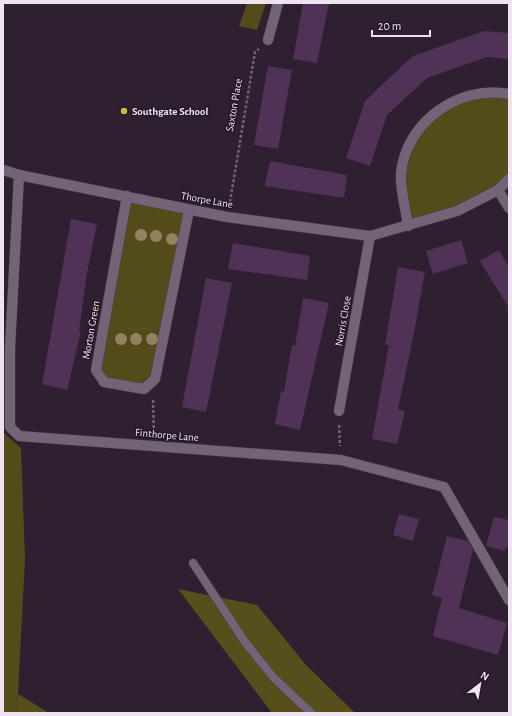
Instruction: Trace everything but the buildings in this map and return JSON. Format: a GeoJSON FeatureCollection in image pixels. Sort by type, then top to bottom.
{"type":"FeatureCollection","features":[{"type":"Feature","properties":{"kind":"street"},"geometry":{"type":"LineString","coordinates":[[268,40],[278,3]]}},
{"type":"Feature","properties":{"kind":"street"},"geometry":{"type":"LineString","coordinates":[[408,226],[401,175],[406,152],[419,129],[436,112],[458,99],[483,93],[509,94]]}},
{"type":"Feature","properties":{"kind":"street","name":"Thorpe Lane"},"geometry":{"type":"LineString","coordinates":[[3,170],[19,175],[127,196],[189,210],[228,217],[370,236],[457,211],[498,190],[509,179]]}},
{"type":"Feature","properties":{"kind":"street","name":"Finthorpe Lane"},"geometry":{"type":"LineString","coordinates":[[19,175],[10,348],[10,426],[19,436],[341,460],[444,487],[509,600]]}},
{"type":"Feature","properties":{"kind":"street"},"geometry":{"type":"LineString","coordinates":[[498,190],[509,208]]}},
{"type":"Feature","properties":{"kind":"street","name":"Morton Green"},"geometry":{"type":"LineString","coordinates":[[127,196],[96,370],[104,382],[144,389],[155,379]]}},
{"type":"Feature","properties":{"kind":"street"},"geometry":{"type":"LineString","coordinates":[[155,379],[189,210]]}},
{"type":"Feature","properties":{"kind":"street","name":"Norris Close"},"geometry":{"type":"LineString","coordinates":[[339,411],[370,236]]}},
{"type":"Feature","properties":{"kind":"lane"},"geometry":{"type":"LineString","coordinates":[[193,562],[245,642],[273,677],[311,713]]}},
{"type":"Feature","properties":{"kind":"path","name":"Saxton Place"},"geometry":{"type":"LineString","coordinates":[[228,217],[255,52],[268,40]]}},
{"type":"Feature","properties":{"kind":"path"},"geometry":{"type":"LineString","coordinates":[[155,379],[152,411],[155,446]]}},
{"type":"Feature","properties":{"kind":"path"},"geometry":{"type":"LineString","coordinates":[[339,411],[341,460]]}},
{"type":"Feature","properties":{"kind":"shaded area"},"geometry":{"type":"Polygon","coordinates":[[[247,3],[266,3],[257,30],[239,26],[247,3]]]}},
{"type":"Feature","properties":{"kind":"shaded area"},"geometry":{"type":"Polygon","coordinates":[[[509,94],[509,179],[498,190],[408,226],[401,175],[419,129],[458,99],[509,94]]]}},
{"type":"Feature","properties":{"kind":"shaded area"},"geometry":{"type":"Polygon","coordinates":[[[127,196],[189,210],[155,379],[144,389],[104,382],[96,370],[127,196]]]}},
{"type":"Feature","properties":{"kind":"shaded area"},"geometry":{"type":"Polygon","coordinates":[[[3,432],[21,448],[25,559],[17,713],[3,713],[3,432]]]}},
{"type":"Feature","properties":{"kind":"shaded area"},"geometry":{"type":"Polygon","coordinates":[[[178,589],[257,605],[306,665],[355,713],[272,713],[178,589]]]}},
{"type":"Feature","properties":{"kind":"shaded area"},"geometry":{"type":"Polygon","coordinates":[[[18,694],[49,713],[17,713],[18,694]]]}},
{"type":"Feature","properties":{"kind":"place","name":"Southgate School"},"geometry":{"type":"Point","coordinates":[124,111]}}]}
